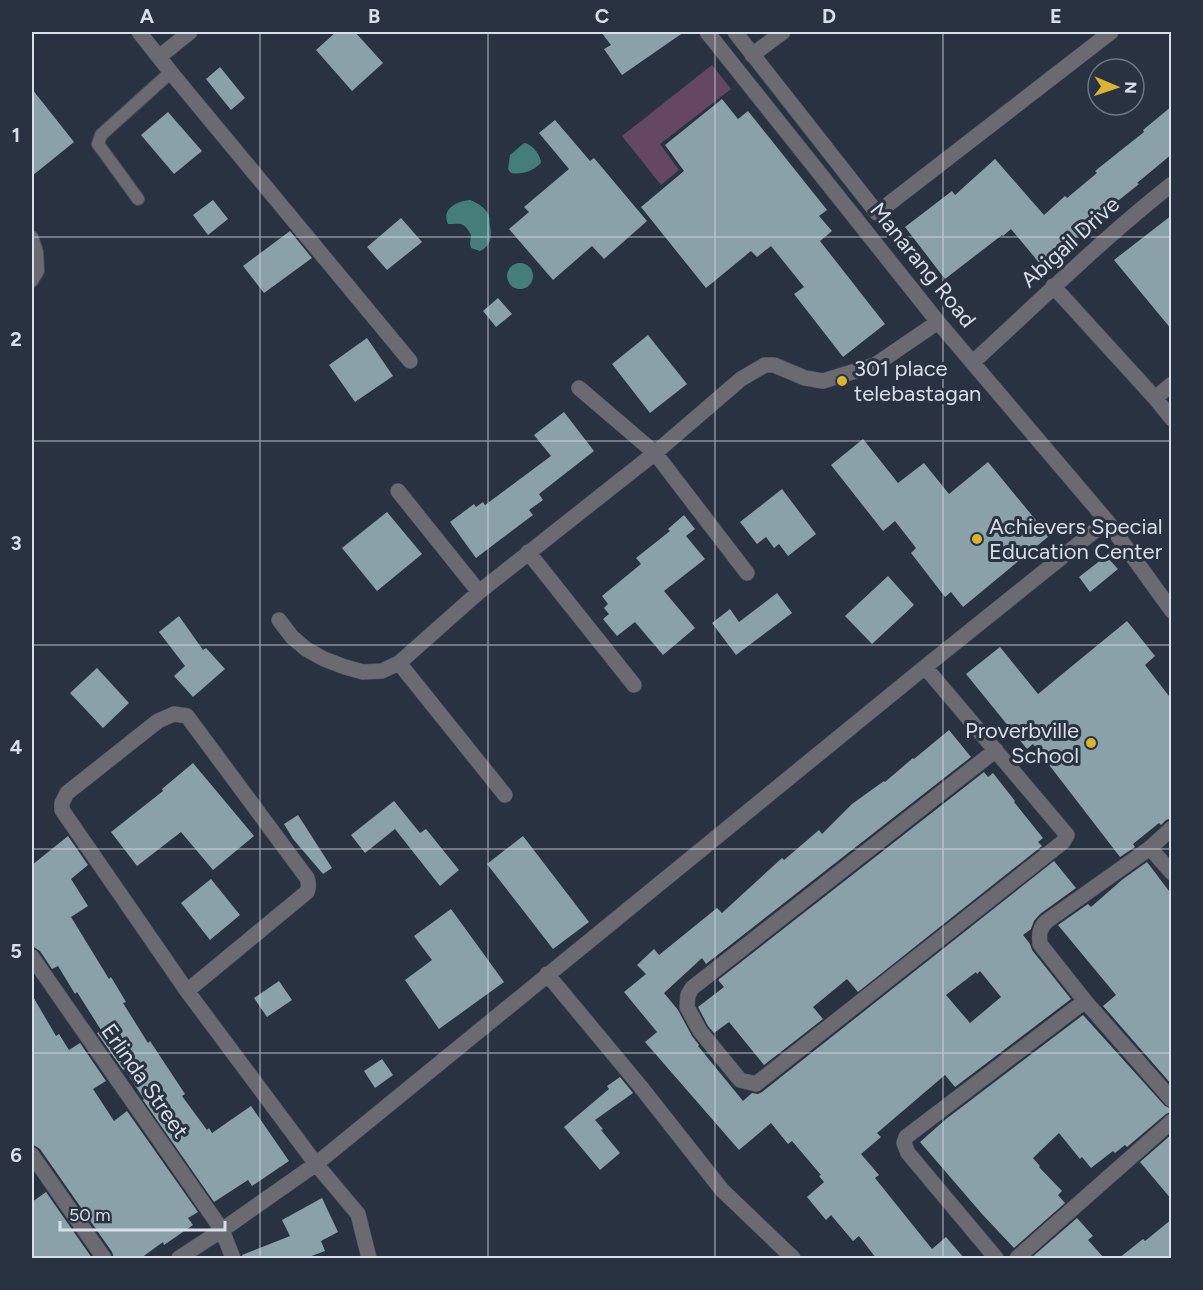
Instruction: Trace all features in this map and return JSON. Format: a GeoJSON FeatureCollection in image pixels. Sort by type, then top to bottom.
{"type":"FeatureCollection","features":[{"type":"Feature","properties":{"kind":"street"},"geometry":{"type":"LineString","coordinates":[[139,32],[410,361]]}},
{"type":"Feature","properties":{"kind":"street"},"geometry":{"type":"LineString","coordinates":[[159,57],[190,32]]}},
{"type":"Feature","properties":{"kind":"street","name":"Manarang Road"},"geometry":{"type":"LineString","coordinates":[[707,32],[938,322],[1107,522],[1172,611]]}},
{"type":"Feature","properties":{"kind":"street"},"geometry":{"type":"LineString","coordinates":[[735,32],[878,213],[1111,32]]}},
{"type":"Feature","properties":{"kind":"street"},"geometry":{"type":"LineString","coordinates":[[752,55],[783,32]]}},
{"type":"Feature","properties":{"kind":"street","name":"Abigail Drive"},"geometry":{"type":"LineString","coordinates":[[973,362],[1053,286],[1140,209],[1172,184]]}},
{"type":"Feature","properties":{"kind":"street"},"geometry":{"type":"LineString","coordinates":[[1053,286],[1172,419]]}},
{"type":"Feature","properties":{"kind":"street"},"geometry":{"type":"LineString","coordinates":[[279,620],[292,637],[306,649],[324,659],[363,672],[382,671],[399,663],[479,592],[655,453],[741,379],[765,366],[774,365],[805,378],[823,381],[875,365],[938,322]]}},
{"type":"Feature","properties":{"kind":"street"},"geometry":{"type":"LineString","coordinates":[[1155,398],[1172,384]]}},
{"type":"Feature","properties":{"kind":"street"},"geometry":{"type":"LineString","coordinates":[[579,388],[655,453],[747,573]]}},
{"type":"Feature","properties":{"kind":"street"},"geometry":{"type":"LineString","coordinates":[[398,491],[479,592]]}},
{"type":"Feature","properties":{"kind":"street"},"geometry":{"type":"LineString","coordinates":[[179,1258],[316,1164],[925,667],[1107,522]]}},
{"type":"Feature","properties":{"kind":"street"},"geometry":{"type":"LineString","coordinates":[[528,552],[634,685]]}},
{"type":"Feature","properties":{"kind":"street"},"geometry":{"type":"LineString","coordinates":[[399,663],[505,795]]}},
{"type":"Feature","properties":{"kind":"street"},"geometry":{"type":"LineString","coordinates":[[925,667],[996,750],[1066,834],[1063,842],[756,1084],[740,1080],[700,1031],[687,1007],[688,995],[692,988],[996,750]]}},
{"type":"Feature","properties":{"kind":"street"},"geometry":{"type":"LineString","coordinates":[[187,992],[307,892],[308,882],[187,716],[174,714],[158,721],[67,793],[62,803],[62,810],[187,992],[316,1164],[358,1214],[369,1258]]}},
{"type":"Feature","properties":{"kind":"street"},"geometry":{"type":"LineString","coordinates":[[1172,828],[1150,848],[1043,924],[1039,933],[1040,944],[1085,1001],[1172,1100]]}},
{"type":"Feature","properties":{"kind":"street"},"geometry":{"type":"LineString","coordinates":[[1150,848],[1172,873]]}},
{"type":"Feature","properties":{"kind":"street","name":"Erlinda Street"},"geometry":{"type":"LineString","coordinates":[[32,957],[222,1230],[234,1258]]}},
{"type":"Feature","properties":{"kind":"street"},"geometry":{"type":"LineString","coordinates":[[547,974],[722,1190],[793,1258]]}},
{"type":"Feature","properties":{"kind":"street"},"geometry":{"type":"LineString","coordinates":[[996,1258],[908,1153],[904,1143],[906,1137],[1085,1001]]}},
{"type":"Feature","properties":{"kind":"street"},"geometry":{"type":"LineString","coordinates":[[1017,1258],[1172,1121]]}},
{"type":"Feature","properties":{"kind":"street"},"geometry":{"type":"LineString","coordinates":[[32,1155],[104,1258]]}},
{"type":"Feature","properties":{"kind":"lane"},"geometry":{"type":"LineString","coordinates":[[138,199],[98,144],[101,135],[171,72]]}},
{"type":"Feature","properties":{"kind":"lane"},"geometry":{"type":"LineString","coordinates":[[32,237],[37,252],[38,272],[32,281]]}},
{"type":"Feature","properties":{"kind":"shaded area"},"geometry":{"type":"Polygon","coordinates":[[[712,65],[731,89],[660,144],[679,170],[661,185],[622,136],[712,65]]]}},
{"type":"Feature","properties":{"kind":"shaded area"},"geometry":{"type":"Polygon","coordinates":[[[524,143],[535,150],[541,163],[527,172],[511,173],[508,169],[510,155],[524,143]]]}},
{"type":"Feature","properties":{"kind":"shaded area"},"geometry":{"type":"Polygon","coordinates":[[[470,200],[484,208],[489,217],[490,241],[480,251],[471,248],[471,235],[466,227],[461,224],[448,224],[446,219],[448,210],[460,202],[470,200]]]}},
{"type":"Feature","properties":{"kind":"shaded area"},"geometry":{"type":"Polygon","coordinates":[[[520,263],[529,267],[533,276],[529,285],[520,289],[511,285],[507,276],[511,267],[520,263]]]}},
{"type":"Feature","properties":{"kind":"building"},"geometry":{"type":"Polygon","coordinates":[[[336,32],[355,32],[383,63],[352,91],[316,50],[336,32]]]}},
{"type":"Feature","properties":{"kind":"building"},"geometry":{"type":"Polygon","coordinates":[[[601,32],[684,32],[622,75],[604,49],[611,45],[601,32]]]}},
{"type":"Feature","properties":{"kind":"building"},"geometry":{"type":"Polygon","coordinates":[[[220,67],[245,98],[231,110],[206,79],[220,67]]]}},
{"type":"Feature","properties":{"kind":"building"},"geometry":{"type":"Polygon","coordinates":[[[32,89],[74,142],[32,176],[32,89]]]}},
{"type":"Feature","properties":{"kind":"building"},"geometry":{"type":"Polygon","coordinates":[[[722,99],[738,119],[748,111],[827,210],[819,216],[832,231],[820,241],[885,324],[843,357],[794,294],[804,287],[771,246],[757,257],[751,251],[706,288],[641,207],[684,171],[665,145],[722,99]]]}},
{"type":"Feature","properties":{"kind":"building"},"geometry":{"type":"Polygon","coordinates":[[[1172,106],[1172,154],[1137,183],[1139,184],[1114,204],[1115,206],[1041,265],[1011,229],[945,279],[905,227],[952,191],[955,195],[995,159],[1044,215],[1065,196],[1067,198],[1097,173],[1095,171],[1144,132],[1143,130],[1172,106]]]}},
{"type":"Feature","properties":{"kind":"building"},"geometry":{"type":"Polygon","coordinates":[[[168,112],[202,151],[174,174],[141,135],[168,112]]]}},
{"type":"Feature","properties":{"kind":"building"},"geometry":{"type":"Polygon","coordinates":[[[555,120],[590,161],[594,158],[647,221],[604,259],[592,246],[553,280],[509,229],[529,212],[524,207],[569,169],[539,133],[555,120]]]}},
{"type":"Feature","properties":{"kind":"building"},"geometry":{"type":"Polygon","coordinates":[[[213,200],[228,219],[208,235],[193,215],[213,200]]]}},
{"type":"Feature","properties":{"kind":"building"},"geometry":{"type":"Polygon","coordinates":[[[1172,215],[1172,330],[1114,260],[1172,215]]]}},
{"type":"Feature","properties":{"kind":"building"},"geometry":{"type":"Polygon","coordinates":[[[401,218],[422,242],[387,270],[367,247],[401,218]]]}},
{"type":"Feature","properties":{"kind":"building"},"geometry":{"type":"Polygon","coordinates":[[[290,231],[312,258],[264,293],[243,266],[290,231]]]}},
{"type":"Feature","properties":{"kind":"building"},"geometry":{"type":"Polygon","coordinates":[[[498,298],[512,314],[496,327],[483,311],[498,298]]]}},
{"type":"Feature","properties":{"kind":"building"},"geometry":{"type":"Polygon","coordinates":[[[648,335],[687,384],[650,413],[612,364],[648,335]]]}},
{"type":"Feature","properties":{"kind":"building"},"geometry":{"type":"Polygon","coordinates":[[[367,338],[393,376],[355,402],[329,365],[367,338]]]}},
{"type":"Feature","properties":{"kind":"building"},"geometry":{"type":"Polygon","coordinates":[[[564,412],[594,451],[539,494],[543,500],[529,510],[533,515],[476,558],[450,522],[474,504],[476,507],[483,502],[485,505],[551,456],[534,435],[564,412]]]}},
{"type":"Feature","properties":{"kind":"building"},"geometry":{"type":"Polygon","coordinates":[[[863,439],[898,483],[924,463],[949,494],[988,462],[1049,536],[963,607],[951,592],[945,597],[911,553],[916,548],[895,521],[883,531],[831,465],[863,439]]]}},
{"type":"Feature","properties":{"kind":"building"},"geometry":{"type":"Polygon","coordinates":[[[782,489],[816,534],[788,556],[779,544],[774,548],[766,537],[757,544],[740,522],[782,489]]]}},
{"type":"Feature","properties":{"kind":"building"},"geometry":{"type":"Polygon","coordinates":[[[387,512],[422,554],[377,591],[342,548],[387,512]]]}},
{"type":"Feature","properties":{"kind":"building"},"geometry":{"type":"Polygon","coordinates":[[[684,515],[695,529],[686,536],[705,559],[664,591],[695,628],[663,655],[635,622],[617,636],[603,619],[609,614],[604,608],[608,604],[602,596],[641,564],[636,558],[670,531],[668,529],[684,515]]]}},
{"type":"Feature","properties":{"kind":"building"},"geometry":{"type":"Polygon","coordinates":[[[1106,556],[1118,569],[1090,592],[1079,577],[1106,556]]]}},
{"type":"Feature","properties":{"kind":"building"},"geometry":{"type":"Polygon","coordinates":[[[888,576],[914,605],[872,644],[845,616],[888,576]]]}},
{"type":"Feature","properties":{"kind":"building"},"geometry":{"type":"Polygon","coordinates":[[[777,593],[792,613],[736,655],[712,623],[730,609],[739,622],[777,593]]]}},
{"type":"Feature","properties":{"kind":"building"},"geometry":{"type":"Polygon","coordinates":[[[179,616],[203,650],[206,648],[225,669],[193,697],[174,676],[185,666],[159,632],[179,616]]]}},
{"type":"Feature","properties":{"kind":"building"},"geometry":{"type":"Polygon","coordinates":[[[1127,621],[1155,656],[1145,665],[1172,700],[1172,818],[1161,825],[1159,823],[1133,844],[1135,847],[1120,857],[1033,744],[1027,749],[966,674],[1000,647],[1038,694],[1127,621]]]}},
{"type":"Feature","properties":{"kind":"building"},"geometry":{"type":"Polygon","coordinates":[[[97,668],[129,703],[103,728],[70,693],[97,668]]]}},
{"type":"Feature","properties":{"kind":"building"},"geometry":{"type":"Polygon","coordinates":[[[949,730],[971,757],[706,964],[702,958],[664,993],[678,1010],[698,1046],[743,1101],[752,1093],[762,1092],[1054,861],[1076,888],[1040,914],[1031,929],[1023,935],[1071,999],[955,1087],[945,1075],[877,1133],[881,1137],[861,1154],[879,1175],[875,1178],[932,1249],[946,1237],[964,1258],[876,1258],[859,1236],[853,1241],[831,1215],[826,1220],[807,1197],[824,1182],[819,1176],[821,1175],[792,1141],[788,1144],[771,1123],[739,1150],[645,1042],[657,1032],[624,992],[646,974],[637,965],[654,949],[659,955],[717,908],[722,913],[782,858],[784,860],[819,830],[822,834],[852,804],[914,759],[949,730]],[[980,971],[946,995],[970,1023],[1001,997],[980,971]]]}},
{"type":"Feature","properties":{"kind":"building"},"geometry":{"type":"Polygon","coordinates":[[[193,763],[254,836],[213,870],[181,832],[137,866],[111,832],[163,791],[162,789],[193,763]]]}},
{"type":"Feature","properties":{"kind":"building"},"geometry":{"type":"Polygon","coordinates":[[[984,772],[988,777],[993,773],[1015,801],[1043,838],[1038,842],[1042,846],[858,992],[847,979],[813,1007],[823,1019],[764,1065],[729,1022],[714,1033],[698,1007],[724,987],[718,980],[984,772]]]}},
{"type":"Feature","properties":{"kind":"building"},"geometry":{"type":"Polygon","coordinates":[[[394,801],[420,833],[426,829],[459,870],[440,886],[395,829],[365,853],[351,835],[394,801]]]}},
{"type":"Feature","properties":{"kind":"building"},"geometry":{"type":"Polygon","coordinates":[[[298,815],[332,868],[323,874],[293,839],[284,824],[298,815]]]}},
{"type":"Feature","properties":{"kind":"building"},"geometry":{"type":"Polygon","coordinates":[[[68,836],[88,865],[71,879],[88,906],[71,917],[109,979],[111,977],[126,1002],[123,1003],[148,1043],[150,1041],[185,1094],[182,1096],[207,1130],[209,1128],[212,1133],[251,1106],[289,1161],[252,1186],[248,1180],[214,1202],[97,1033],[101,1030],[77,992],[75,994],[58,966],[52,969],[40,951],[32,946],[32,865],[68,836]]]}},
{"type":"Feature","properties":{"kind":"building"},"geometry":{"type":"Polygon","coordinates":[[[523,836],[589,922],[553,949],[487,864],[523,836]]]}},
{"type":"Feature","properties":{"kind":"building"},"geometry":{"type":"Polygon","coordinates":[[[1147,862],[1172,895],[1172,1085],[1103,1006],[1116,995],[1058,925],[1088,904],[1091,907],[1147,862]]]}},
{"type":"Feature","properties":{"kind":"building"},"geometry":{"type":"Polygon","coordinates":[[[211,879],[240,915],[210,940],[181,903],[211,879]]]}},
{"type":"Feature","properties":{"kind":"building"},"geometry":{"type":"Polygon","coordinates":[[[451,909],[504,982],[439,1029],[405,980],[432,960],[414,936],[451,909]]]}},
{"type":"Feature","properties":{"kind":"building"},"geometry":{"type":"Polygon","coordinates":[[[279,981],[292,1000],[267,1017],[254,998],[279,981]]]}},
{"type":"Feature","properties":{"kind":"building"},"geometry":{"type":"Polygon","coordinates":[[[32,995],[56,1036],[59,1034],[69,1050],[80,1043],[106,1081],[93,1089],[114,1121],[127,1111],[198,1212],[188,1218],[193,1225],[141,1258],[114,1258],[40,1149],[32,1144],[32,995]]]}},
{"type":"Feature","properties":{"kind":"building"},"geometry":{"type":"Polygon","coordinates":[[[1083,1015],[1172,1111],[1127,1147],[1125,1145],[1115,1153],[1113,1151],[1091,1168],[1082,1157],[1080,1159],[1059,1133],[1033,1158],[1062,1191],[1058,1195],[1065,1203],[1014,1248],[920,1142],[946,1119],[1083,1015]]]}},
{"type":"Feature","properties":{"kind":"building"},"geometry":{"type":"Polygon","coordinates":[[[382,1059],[393,1075],[375,1088],[364,1071],[382,1059]]]}},
{"type":"Feature","properties":{"kind":"building"},"geometry":{"type":"Polygon","coordinates":[[[620,1077],[633,1093],[595,1120],[620,1153],[600,1170],[564,1127],[609,1089],[607,1086],[620,1077]]]}},
{"type":"Feature","properties":{"kind":"building"},"geometry":{"type":"Polygon","coordinates":[[[1172,1134],[1172,1200],[1140,1162],[1172,1134]]]}},
{"type":"Feature","properties":{"kind":"building"},"geometry":{"type":"Polygon","coordinates":[[[46,1192],[92,1258],[32,1258],[32,1202],[46,1192]]]}},
{"type":"Feature","properties":{"kind":"building"},"geometry":{"type":"Polygon","coordinates":[[[322,1198],[338,1232],[321,1241],[325,1251],[306,1258],[243,1258],[242,1255],[290,1236],[282,1220],[322,1198]]]}},
{"type":"Feature","properties":{"kind":"building"},"geometry":{"type":"Polygon","coordinates":[[[1077,1218],[1093,1236],[1088,1240],[1104,1258],[1031,1258],[1077,1218]]]}},
{"type":"Feature","properties":{"kind":"building"},"geometry":{"type":"Polygon","coordinates":[[[1172,1219],[1172,1258],[1119,1258],[1143,1239],[1145,1241],[1172,1219]]]}},
{"type":"Feature","properties":{"kind":"place","name":"301 place telebastagan"},"geometry":{"type":"Point","coordinates":[842,381]}},
{"type":"Feature","properties":{"kind":"place","name":"Achievers Special Education Center"},"geometry":{"type":"Point","coordinates":[977,539]}},
{"type":"Feature","properties":{"kind":"place","name":"Proverbville School"},"geometry":{"type":"Point","coordinates":[1091,743]}}]}
